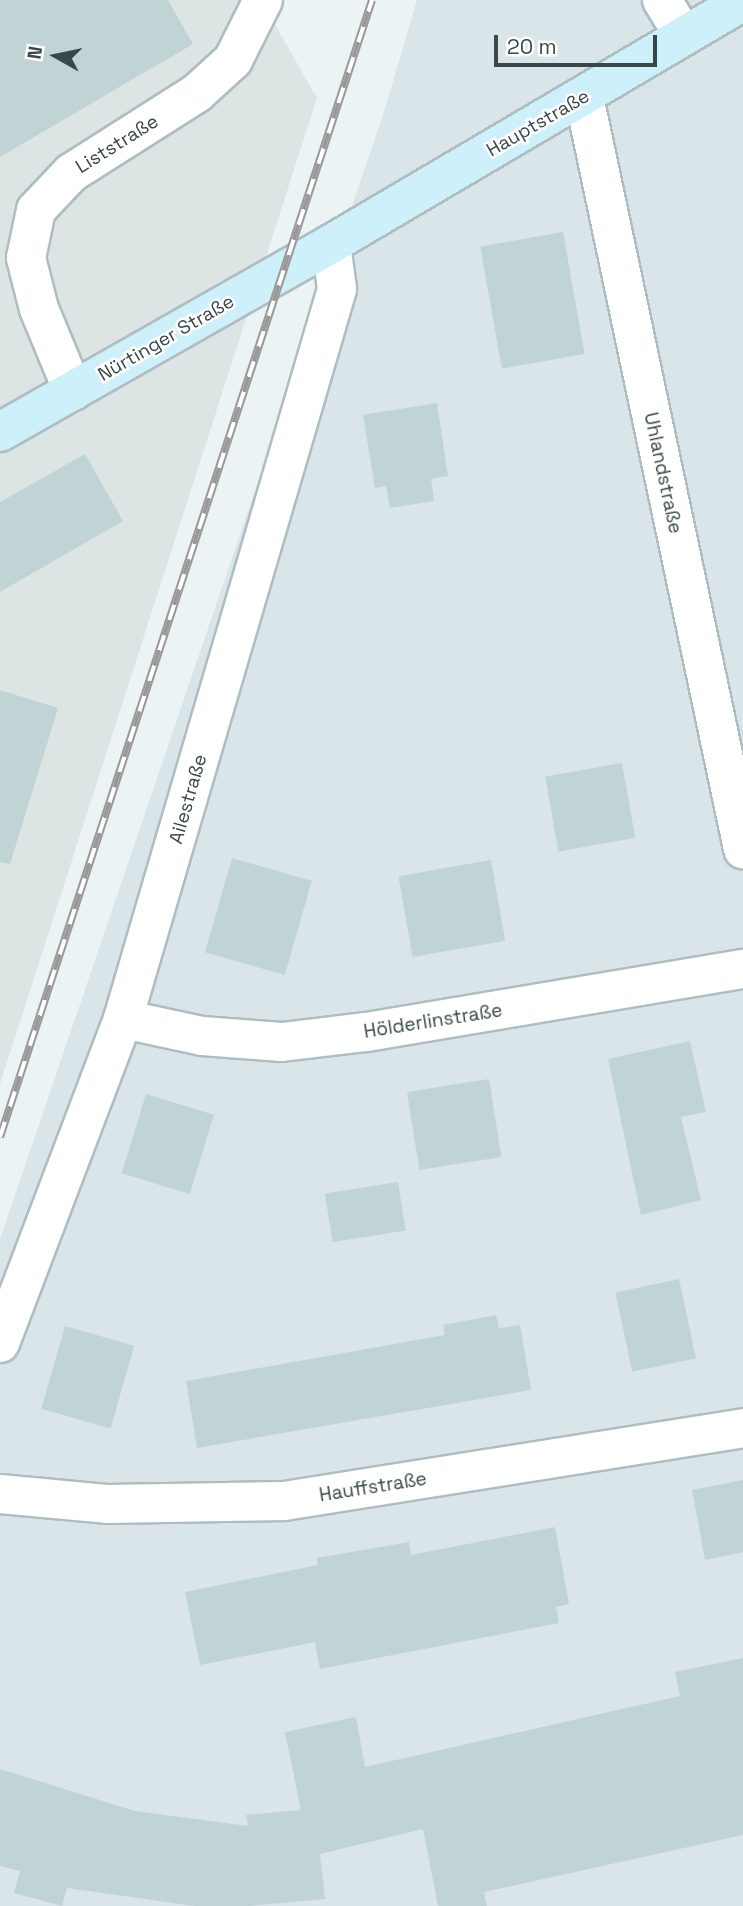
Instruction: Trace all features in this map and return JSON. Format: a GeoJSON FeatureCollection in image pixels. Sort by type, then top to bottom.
{"type":"FeatureCollection","features":[{"type":"Feature","properties":{"kind":"main road","name":"Hauptstraße"},"geometry":{"type":"LineString","coordinates":[[331,244],[743,1]]}},
{"type":"Feature","properties":{"kind":"main road","name":"Nürtinger Straße"},"geometry":{"type":"LineString","coordinates":[[0,432],[331,244]]}},
{"type":"Feature","properties":{"kind":"street","name":"Liststraße"},"geometry":{"type":"LineString","coordinates":[[73,391],[39,309],[26,258],[36,210],[71,173],[197,93],[215,77],[233,60],[263,0]]}},
{"type":"Feature","properties":{"kind":"street"},"geometry":{"type":"LineString","coordinates":[[663,0],[684,36]]}},
{"type":"Feature","properties":{"kind":"street","name":"Uhlandstraße"},"geometry":{"type":"LineString","coordinates":[[584,97],[743,849]]}},
{"type":"Feature","properties":{"kind":"street","name":"Ailestraße"},"geometry":{"type":"LineString","coordinates":[[0,1343],[123,1019],[337,289],[331,244]]}},
{"type":"Feature","properties":{"kind":"street","name":"Hölderlinstraße"},"geometry":{"type":"LineString","coordinates":[[123,1019],[202,1036],[282,1042],[366,1032],[743,969]]}},
{"type":"Feature","properties":{"kind":"street","name":"Hauffstraße"},"geometry":{"type":"LineString","coordinates":[[0,1494],[107,1504],[284,1501],[743,1428]]}},
{"type":"Feature","properties":{"kind":"shaded area"},"geometry":{"type":"Polygon","coordinates":[[[0,0],[261,0],[317,98],[0,1084],[0,0]]]}},
{"type":"Feature","properties":{"kind":"shaded area"},"geometry":{"type":"Polygon","coordinates":[[[417,0],[743,0],[743,1906],[0,1906],[0,1239],[383,115],[417,0]]]}},
{"type":"Feature","properties":{"kind":"building"},"geometry":{"type":"Polygon","coordinates":[[[0,0],[168,0],[193,44],[0,157],[0,0]]]}},
{"type":"Feature","properties":{"kind":"building"},"geometry":{"type":"Polygon","coordinates":[[[563,232],[585,354],[502,369],[480,247],[563,232]]]}},
{"type":"Feature","properties":{"kind":"building"},"geometry":{"type":"Polygon","coordinates":[[[437,403],[448,476],[431,479],[434,501],[390,508],[386,486],[375,488],[363,415],[437,403]]]}},
{"type":"Feature","properties":{"kind":"building"},"geometry":{"type":"Polygon","coordinates":[[[85,454],[123,521],[0,592],[0,502],[85,454]]]}},
{"type":"Feature","properties":{"kind":"building"},"geometry":{"type":"Polygon","coordinates":[[[0,690],[58,708],[10,864],[0,862],[0,690]]]}},
{"type":"Feature","properties":{"kind":"building"},"geometry":{"type":"Polygon","coordinates":[[[622,763],[635,838],[558,851],[545,777],[622,763]]]}},
{"type":"Feature","properties":{"kind":"building"},"geometry":{"type":"Polygon","coordinates":[[[232,858],[312,881],[285,975],[205,952],[232,858]]]}},
{"type":"Feature","properties":{"kind":"building"},"geometry":{"type":"Polygon","coordinates":[[[491,860],[505,941],[413,957],[398,876],[491,860]]]}},
{"type":"Feature","properties":{"kind":"building"},"geometry":{"type":"Polygon","coordinates":[[[690,1041],[706,1112],[681,1117],[701,1200],[641,1215],[608,1059],[690,1041]]]}},
{"type":"Feature","properties":{"kind":"building"},"geometry":{"type":"Polygon","coordinates":[[[489,1079],[501,1157],[419,1170],[407,1092],[489,1079]]]}},
{"type":"Feature","properties":{"kind":"building"},"geometry":{"type":"Polygon","coordinates":[[[146,1094],[214,1115],[190,1194],[122,1173],[146,1094]]]}},
{"type":"Feature","properties":{"kind":"building"},"geometry":{"type":"Polygon","coordinates":[[[398,1182],[406,1230],[333,1242],[325,1194],[398,1182]]]}},
{"type":"Feature","properties":{"kind":"building"},"geometry":{"type":"Polygon","coordinates":[[[679,1279],[696,1358],[632,1372],[615,1293],[679,1279]]]}},
{"type":"Feature","properties":{"kind":"building"},"geometry":{"type":"Polygon","coordinates":[[[496,1315],[499,1328],[520,1325],[531,1390],[197,1448],[186,1381],[445,1335],[443,1325],[496,1315]]]}},
{"type":"Feature","properties":{"kind":"building"},"geometry":{"type":"Polygon","coordinates":[[[65,1326],[134,1346],[111,1429],[41,1409],[65,1326]]]}},
{"type":"Feature","properties":{"kind":"building"},"geometry":{"type":"Polygon","coordinates":[[[743,1480],[743,1552],[705,1560],[692,1490],[743,1480]]]}},
{"type":"Feature","properties":{"kind":"building"},"geometry":{"type":"Polygon","coordinates":[[[555,1527],[569,1604],[556,1607],[559,1623],[320,1669],[315,1642],[200,1665],[185,1592],[318,1565],[317,1558],[409,1542],[411,1555],[555,1527]]]}},
{"type":"Feature","properties":{"kind":"building"},"geometry":{"type":"Polygon","coordinates":[[[743,1658],[743,1835],[484,1892],[487,1906],[438,1906],[423,1829],[320,1854],[325,1899],[248,1906],[194,1906],[67,1888],[62,1906],[14,1893],[20,1871],[0,1866],[0,1769],[135,1811],[248,1826],[246,1815],[301,1810],[285,1732],[356,1717],[365,1767],[680,1696],[675,1672],[743,1658]]]}},
{"type":"Feature","properties":{"kind":"railway"},"geometry":{"type":"LineString","coordinates":[[0,1137],[372,0]]}}]}
